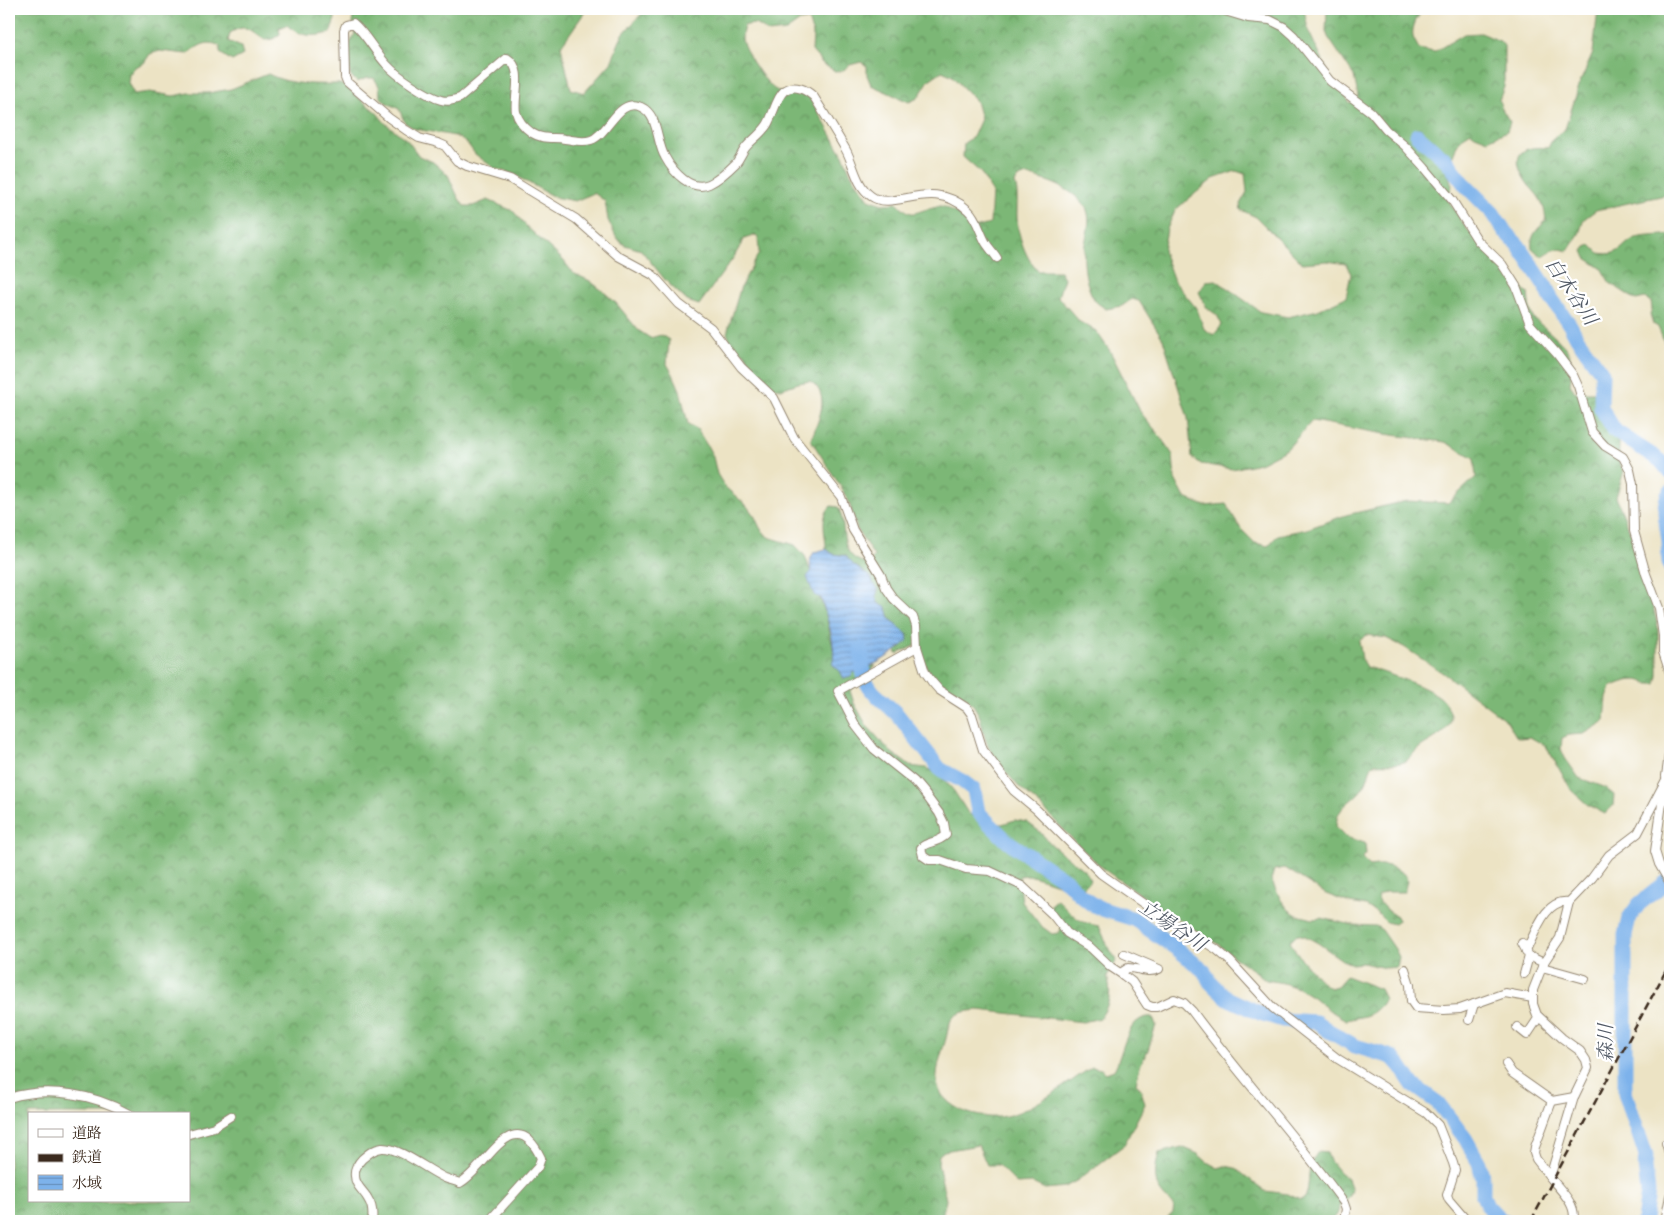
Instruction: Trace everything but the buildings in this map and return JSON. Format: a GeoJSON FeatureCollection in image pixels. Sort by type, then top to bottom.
{"type":"FeatureCollection","features":[{"type":"Feature","properties":{"kind":"street"},"geometry":{"type":"LineString","coordinates":[[1223,9],[1248,18],[1270,20],[1294,36],[1330,81],[1371,112],[1386,130],[1405,146],[1452,200],[1478,242],[1502,264],[1516,286],[1530,324],[1557,354],[1573,376],[1578,386],[1592,432],[1605,446],[1623,457],[1630,470],[1633,484],[1634,531],[1646,574],[1659,608],[1663,652],[1670,673]]}},
{"type":"Feature","properties":{"kind":"street"},"geometry":{"type":"LineString","coordinates":[[997,258],[986,244],[970,210],[951,197],[940,194],[885,200],[875,199],[865,191],[850,164],[846,152],[814,97],[807,91],[797,88],[785,90],[768,124],[746,147],[736,163],[710,184],[702,186],[687,183],[665,157],[658,131],[650,114],[643,108],[628,106],[619,112],[602,134],[591,140],[582,142],[550,139],[532,132],[519,119],[516,112],[518,87],[516,72],[511,61],[507,58],[460,98],[452,101],[442,100],[426,93],[387,65],[361,30],[353,23],[346,25],[344,30],[345,77],[347,82],[389,118],[419,138],[445,146],[457,161],[467,166],[510,179],[576,219],[618,256],[653,275],[679,304],[712,328],[742,367],[774,398],[794,438],[841,497],[853,530],[881,575],[886,588],[893,598],[913,616],[916,626],[917,648],[926,672],[939,690],[967,708],[972,715],[983,750],[1014,791],[1037,810],[1100,874],[1216,949],[1230,961],[1273,1008],[1338,1059],[1433,1119],[1441,1131],[1453,1163],[1454,1170],[1447,1195],[1467,1221]]}},
{"type":"Feature","properties":{"kind":"street"},"geometry":{"type":"LineString","coordinates":[[917,648],[838,691],[856,726],[874,749],[914,781],[930,800],[944,823],[946,835],[941,840],[924,845],[921,848],[923,856],[929,860],[940,860],[966,869],[990,871],[1022,886],[1052,914],[1067,933],[1091,948],[1137,988],[1146,1005],[1157,1007],[1174,999],[1184,1003],[1252,1089],[1312,1159],[1344,1203],[1346,1209],[1344,1221]]}},
{"type":"Feature","properties":{"kind":"street"},"geometry":{"type":"LineString","coordinates":[[1670,748],[1655,851],[1670,883]]}},
{"type":"Feature","properties":{"kind":"street"},"geometry":{"type":"LineString","coordinates":[[1550,1177],[1574,1097],[1588,1068],[1586,1060],[1580,1051],[1539,1017],[1535,1011],[1532,998],[1543,965],[1560,938],[1569,902],[1592,878],[1609,855],[1638,833],[1670,772]]}},
{"type":"Feature","properties":{"kind":"street"},"geometry":{"type":"LineString","coordinates":[[1524,974],[1526,950],[1550,907],[1563,901],[1569,902]]}},
{"type":"Feature","properties":{"kind":"street"},"geometry":{"type":"LineString","coordinates":[[1526,950],[1543,965],[1585,980]]}},
{"type":"Feature","properties":{"kind":"street"},"geometry":{"type":"LineString","coordinates":[[1123,975],[1122,972],[1128,968],[1146,971],[1158,969],[1124,954]]}},
{"type":"Feature","properties":{"kind":"street"},"geometry":{"type":"LineString","coordinates":[[1404,969],[1410,985],[1412,1002],[1416,1008],[1452,1010],[1505,993],[1532,998]]}},
{"type":"Feature","properties":{"kind":"street"},"geometry":{"type":"LineString","coordinates":[[1470,1020],[1474,1004]]}},
{"type":"Feature","properties":{"kind":"street"},"geometry":{"type":"LineString","coordinates":[[1516,1027],[1527,1035],[1539,1017]]}},
{"type":"Feature","properties":{"kind":"street"},"geometry":{"type":"LineString","coordinates":[[1506,1064],[1512,1073],[1552,1101],[1574,1097]]}},
{"type":"Feature","properties":{"kind":"street"},"geometry":{"type":"LineString","coordinates":[[9,1098],[25,1093],[71,1094],[124,1112]]}},
{"type":"Feature","properties":{"kind":"street"},"geometry":{"type":"LineString","coordinates":[[1552,1101],[1535,1147],[1536,1158],[1571,1205],[1574,1212],[1573,1221]]}},
{"type":"Feature","properties":{"kind":"street"},"geometry":{"type":"LineString","coordinates":[[190,1134],[214,1127],[231,1116]]}},
{"type":"Feature","properties":{"kind":"street"},"geometry":{"type":"LineString","coordinates":[[372,1221],[373,1212],[369,1199],[361,1192],[354,1173],[360,1162],[371,1151],[383,1148],[390,1149],[445,1178],[460,1182],[467,1179],[503,1140],[514,1136],[525,1137],[535,1144],[541,1158],[538,1167],[488,1221]]}},
{"type":"Feature","properties":{"kind":"street"},"geometry":{"type":"LineString","coordinates":[[1666,1143],[1670,1156]]}},
{"type":"Feature","properties":{"kind":"street"},"geometry":{"type":"LineString","coordinates":[[1665,1221],[1670,1196]]}},
{"type":"Feature","properties":{"kind":"green space"},"geometry":{"type":"Polygon","coordinates":[[[9,9],[334,9],[335,19],[330,33],[307,35],[297,32],[287,25],[279,28],[280,34],[273,39],[265,40],[249,29],[241,28],[230,33],[228,41],[241,47],[243,55],[232,61],[220,53],[220,46],[211,43],[203,44],[187,54],[160,51],[150,54],[144,63],[135,67],[129,75],[128,83],[134,94],[150,92],[173,96],[231,89],[268,74],[286,81],[312,84],[340,84],[345,86],[377,113],[385,123],[407,140],[419,156],[433,162],[448,175],[464,206],[473,206],[488,200],[513,211],[527,227],[563,260],[573,273],[590,281],[616,303],[638,330],[650,338],[661,335],[669,340],[667,364],[680,390],[688,424],[697,429],[708,447],[713,457],[717,474],[725,487],[746,505],[768,537],[795,545],[805,556],[826,615],[835,657],[832,664],[839,670],[849,673],[876,666],[850,691],[854,703],[867,726],[891,752],[910,766],[926,768],[941,776],[954,791],[968,813],[983,824],[1002,824],[1015,820],[1027,822],[1085,871],[1090,880],[1084,887],[1067,887],[1029,875],[1019,876],[1022,902],[1041,926],[1052,934],[1059,933],[1063,925],[1051,909],[1051,904],[1057,899],[1079,920],[1099,926],[1109,949],[1117,960],[1107,976],[1109,998],[1100,1018],[1083,1022],[979,1010],[956,1015],[950,1022],[937,1071],[938,1087],[950,1103],[958,1109],[979,1116],[1000,1117],[1020,1112],[1052,1094],[1092,1067],[1101,1069],[1106,1073],[1114,1070],[1131,1028],[1144,1018],[1153,1017],[1156,1025],[1148,1050],[1140,1066],[1136,1083],[1141,1090],[1145,1104],[1124,1145],[1078,1180],[1065,1187],[1045,1189],[1032,1183],[1017,1184],[998,1165],[987,1165],[978,1145],[944,1151],[939,1155],[938,1164],[946,1200],[941,1221],[9,1221],[9,9]]]}},
{"type":"Feature","properties":{"kind":"green space"},"geometry":{"type":"Polygon","coordinates":[[[351,9],[587,9],[561,46],[571,89],[584,93],[611,63],[622,35],[646,9],[1304,9],[1308,30],[1330,76],[1350,103],[1358,96],[1354,76],[1328,37],[1326,31],[1327,11],[1329,9],[1425,9],[1416,21],[1413,37],[1419,49],[1434,52],[1464,34],[1481,33],[1500,41],[1504,46],[1504,87],[1499,100],[1510,122],[1507,131],[1488,140],[1471,132],[1460,139],[1448,172],[1452,186],[1447,198],[1466,228],[1512,274],[1528,293],[1530,310],[1535,320],[1564,345],[1568,351],[1571,363],[1570,384],[1575,392],[1597,392],[1607,428],[1619,445],[1619,462],[1624,471],[1616,497],[1635,544],[1658,627],[1658,676],[1656,684],[1633,680],[1611,687],[1607,698],[1605,721],[1584,734],[1569,735],[1562,738],[1561,749],[1579,778],[1604,787],[1614,795],[1613,806],[1605,814],[1588,805],[1572,791],[1546,746],[1530,737],[1519,738],[1516,736],[1507,721],[1443,673],[1404,647],[1386,638],[1367,635],[1359,641],[1362,659],[1367,667],[1435,693],[1443,700],[1451,715],[1447,728],[1418,749],[1406,761],[1401,763],[1373,764],[1364,786],[1343,808],[1337,819],[1336,827],[1346,837],[1365,843],[1366,854],[1362,858],[1370,866],[1389,866],[1406,876],[1407,881],[1404,892],[1385,892],[1377,896],[1382,905],[1397,916],[1398,921],[1394,924],[1386,922],[1366,906],[1350,903],[1326,894],[1285,868],[1274,870],[1271,880],[1281,900],[1289,910],[1297,915],[1353,925],[1376,926],[1382,930],[1399,957],[1397,967],[1385,968],[1363,963],[1352,964],[1342,960],[1318,943],[1297,934],[1290,941],[1308,967],[1330,988],[1337,986],[1346,976],[1380,989],[1385,999],[1377,1009],[1368,1015],[1346,1020],[1298,988],[1266,980],[1218,944],[1155,905],[1105,870],[1041,806],[1019,787],[1005,771],[990,750],[980,717],[974,706],[966,697],[938,681],[927,670],[919,644],[897,654],[896,650],[901,648],[896,623],[890,619],[887,608],[878,603],[871,577],[857,568],[846,556],[833,554],[826,549],[825,516],[831,506],[838,507],[847,549],[852,556],[859,561],[870,564],[874,556],[857,529],[850,505],[841,487],[811,440],[820,416],[822,401],[817,387],[810,381],[781,389],[773,387],[752,365],[745,354],[732,345],[727,333],[741,286],[759,253],[758,237],[756,235],[744,239],[734,257],[699,305],[687,301],[666,281],[641,250],[625,245],[617,239],[608,220],[605,201],[594,193],[575,201],[554,197],[513,174],[494,168],[475,154],[467,143],[455,136],[415,129],[405,123],[399,109],[385,102],[380,96],[379,86],[374,78],[367,78],[357,82],[350,75],[349,45],[355,34],[351,9]],[[808,20],[800,21],[786,31],[768,33],[757,25],[744,26],[743,43],[755,66],[772,87],[780,92],[810,98],[843,155],[851,174],[869,199],[882,204],[898,203],[911,213],[941,206],[954,212],[975,228],[990,224],[992,192],[981,173],[963,157],[964,143],[973,137],[981,119],[976,101],[951,75],[942,71],[929,80],[918,98],[909,102],[871,85],[867,75],[867,66],[861,62],[850,65],[842,71],[835,71],[823,64],[812,51],[813,34],[808,20]],[[1236,171],[1213,179],[1175,210],[1167,229],[1163,251],[1174,281],[1197,309],[1204,329],[1214,335],[1222,325],[1217,315],[1207,308],[1199,292],[1206,281],[1216,280],[1261,312],[1288,317],[1318,310],[1346,297],[1351,274],[1346,264],[1327,261],[1302,263],[1256,217],[1241,210],[1240,204],[1247,192],[1245,174],[1236,171]],[[1027,175],[1018,178],[1015,183],[1017,218],[1025,251],[1038,271],[1060,271],[1064,278],[1058,297],[1080,322],[1096,331],[1110,351],[1141,413],[1173,455],[1175,479],[1185,498],[1205,506],[1226,504],[1241,529],[1255,543],[1268,546],[1278,535],[1307,529],[1346,515],[1407,501],[1448,503],[1476,477],[1474,458],[1445,442],[1312,421],[1287,449],[1260,463],[1232,469],[1201,464],[1192,457],[1188,418],[1163,339],[1139,301],[1132,299],[1122,306],[1106,309],[1096,302],[1091,294],[1084,263],[1089,222],[1084,205],[1065,189],[1051,182],[1027,175]]]}},
{"type":"Feature","properties":{"kind":"green space"},"geometry":{"type":"Polygon","coordinates":[[[1598,9],[1670,9],[1670,194],[1596,210],[1584,219],[1579,234],[1568,251],[1554,250],[1542,257],[1532,248],[1532,240],[1535,233],[1546,221],[1544,209],[1537,194],[1527,183],[1521,171],[1518,164],[1519,158],[1525,150],[1539,147],[1548,148],[1553,138],[1565,129],[1581,80],[1593,53],[1598,9]]]}},
{"type":"Feature","properties":{"kind":"green space"},"geometry":{"type":"Polygon","coordinates":[[[1670,235],[1670,382],[1668,354],[1658,327],[1653,324],[1650,314],[1652,309],[1651,302],[1645,298],[1636,300],[1610,283],[1601,268],[1586,258],[1583,251],[1591,245],[1599,253],[1617,252],[1636,238],[1670,235]]]}},
{"type":"Feature","properties":{"kind":"green space"},"geometry":{"type":"Polygon","coordinates":[[[1182,1147],[1198,1154],[1218,1168],[1225,1166],[1235,1168],[1265,1191],[1288,1194],[1300,1200],[1305,1198],[1307,1192],[1311,1164],[1314,1158],[1318,1152],[1327,1153],[1330,1161],[1348,1179],[1352,1190],[1349,1197],[1339,1205],[1336,1216],[1333,1219],[1323,1221],[1307,1217],[1298,1221],[1164,1221],[1173,1213],[1174,1205],[1162,1194],[1156,1182],[1159,1153],[1182,1147]]]}},
{"type":"Feature","properties":{"kind":"water"},"geometry":{"type":"Polygon","coordinates":[[[826,549],[833,554],[846,556],[857,568],[871,577],[878,589],[876,596],[878,603],[887,608],[890,619],[907,634],[908,641],[882,660],[844,679],[840,671],[832,664],[834,649],[828,622],[821,598],[814,595],[807,577],[811,572],[810,560],[814,552],[826,549]]]}},
{"type":"Feature","properties":{"kind":"waterway","name":"白木谷川"},"geometry":{"type":"LineString","coordinates":[[1417,135],[1447,161],[1466,186],[1493,213],[1506,233],[1518,245],[1577,338],[1602,373],[1601,408],[1615,431],[1661,461],[1670,472]]}},
{"type":"Feature","properties":{"kind":"waterway","name":"白木谷川"},"geometry":{"type":"LineString","coordinates":[[1670,492],[1665,504],[1670,566]]}},
{"type":"Feature","properties":{"kind":"waterway","name":"立場谷川"},"geometry":{"type":"LineString","coordinates":[[861,648],[864,679],[873,692],[897,714],[940,769],[974,790],[978,812],[1007,841],[1068,882],[1090,903],[1102,909],[1134,919],[1177,949],[1204,971],[1210,982],[1229,999],[1260,1013],[1283,1020],[1316,1022],[1355,1046],[1392,1057],[1413,1085],[1438,1103],[1465,1138],[1479,1163],[1483,1179],[1483,1196],[1487,1205],[1500,1219],[1506,1221]]}},
{"type":"Feature","properties":{"kind":"waterway","name":"森川"},"geometry":{"type":"LineString","coordinates":[[1644,1221],[1648,1192],[1645,1166],[1646,1156],[1625,1093],[1625,935],[1629,918],[1639,904],[1670,879]]}},
{"type":"Feature","properties":{"kind":"railway"},"geometry":{"type":"LineString","coordinates":[[1531,1221],[1670,963]]}}]}
